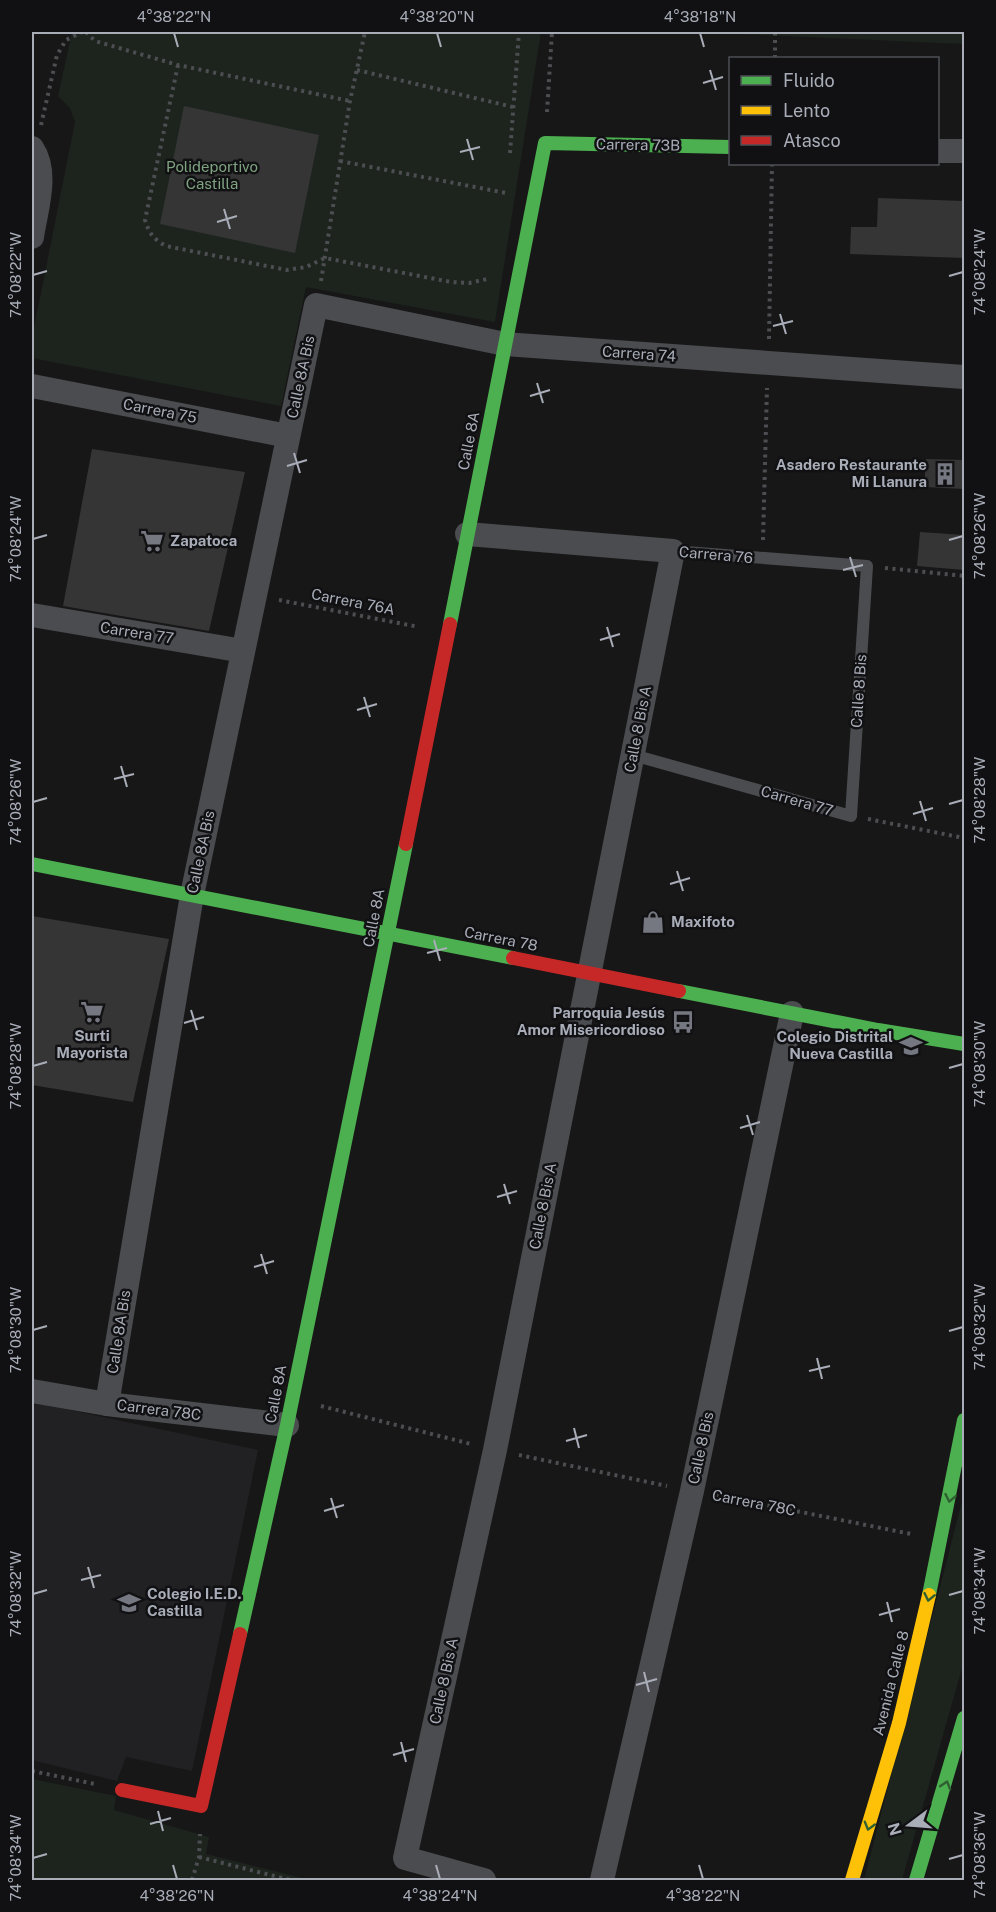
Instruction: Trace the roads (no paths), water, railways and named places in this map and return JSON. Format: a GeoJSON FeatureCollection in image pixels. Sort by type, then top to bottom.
{"type":"FeatureCollection","features":[{"type":"Feature","properties":{"kind":"street","name":"Carrera 73B"},"geometry":{"type":"LineString","coordinates":[[545,143],[729,147]]}},
{"type":"Feature","properties":{"kind":"street","name":"Calle 8A"},"geometry":{"type":"LineString","coordinates":[[123,1790],[201,1806],[287,1425],[388,934],[545,143]]}},
{"type":"Feature","properties":{"kind":"street"},"geometry":{"type":"LineString","coordinates":[[32,237],[41,173],[33,151]]}},
{"type":"Feature","properties":{"kind":"street"},"geometry":{"type":"LineString","coordinates":[[939,151],[964,151]]}},
{"type":"Feature","properties":{"kind":"street","name":"Carrera 74"},"geometry":{"type":"LineString","coordinates":[[316,305],[505,344],[964,377]]}},
{"type":"Feature","properties":{"kind":"street","name":"Calle 8A Bis"},"geometry":{"type":"LineString","coordinates":[[107,1404],[192,895],[316,305]]}},
{"type":"Feature","properties":{"kind":"street","name":"Carrera 75"},"geometry":{"type":"LineString","coordinates":[[32,386],[288,436]]}},
{"type":"Feature","properties":{"kind":"street","name":"Carrera 76"},"geometry":{"type":"LineString","coordinates":[[467,534],[673,551]]}},
{"type":"Feature","properties":{"kind":"street","name":"Calle 8 Bis A"},"geometry":{"type":"LineString","coordinates":[[484,1881],[405,1858],[495,1450],[673,551]]}},
{"type":"Feature","properties":{"kind":"street","name":"Carrera 77"},"geometry":{"type":"LineString","coordinates":[[32,615],[243,651]]}},
{"type":"Feature","properties":{"kind":"street","name":"Carrera 78"},"geometry":{"type":"LineString","coordinates":[[32,864],[792,1013],[964,1044]]}},
{"type":"Feature","properties":{"kind":"street","name":"Calle 8 Bis"},"geometry":{"type":"LineString","coordinates":[[602,1881],[692,1491],[792,1013]]}},
{"type":"Feature","properties":{"kind":"street","name":"Carrera 78C"},"geometry":{"type":"LineString","coordinates":[[32,1391],[107,1404],[287,1425]]}},
{"type":"Feature","properties":{"kind":"street","name":"Avenida Calle 8"},"geometry":{"type":"LineString","coordinates":[[852,1881],[899,1723],[921,1634],[942,1540],[964,1420]]}},
{"type":"Feature","properties":{"kind":"street"},"geometry":{"type":"LineString","coordinates":[[916,1881],[964,1718]]}},
{"type":"Feature","properties":{"kind":"lane","name":"Carrera 76"},"geometry":{"type":"LineString","coordinates":[[673,551],[867,566]]}},
{"type":"Feature","properties":{"kind":"lane","name":"Calle 8 Bis"},"geometry":{"type":"LineString","coordinates":[[851,816],[867,566]]}},
{"type":"Feature","properties":{"kind":"lane","name":"Carrera 77"},"geometry":{"type":"LineString","coordinates":[[633,755],[851,816]]}},
{"type":"Feature","properties":{"kind":"place","name":"Asadero Restaurante Mi Llanura"},"geometry":{"type":"Point","coordinates":[945,474]}},
{"type":"Feature","properties":{"kind":"place","name":"Zapatoca"},"geometry":{"type":"Point","coordinates":[152,541]}},
{"type":"Feature","properties":{"kind":"place","name":"Maxifoto"},"geometry":{"type":"Point","coordinates":[653,922]}},
{"type":"Feature","properties":{"kind":"place","name":"Surti Mayorista"},"geometry":{"type":"Point","coordinates":[92,1012]}},
{"type":"Feature","properties":{"kind":"place","name":"Parroquia Jesús Amor Misericordioso"},"geometry":{"type":"Point","coordinates":[683,1022]}},
{"type":"Feature","properties":{"kind":"place","name":"Colegio Distrital Nueva Castilla"},"geometry":{"type":"Point","coordinates":[911,1046]}},
{"type":"Feature","properties":{"kind":"place","name":"Colegio I.E.D. Castilla"},"geometry":{"type":"Point","coordinates":[129,1603]}},
{"type":"Feature","properties":{"kind":"park label","name":"Polideportivo Castilla"},"geometry":{"type":"Point","coordinates":[212,176]}}]}
